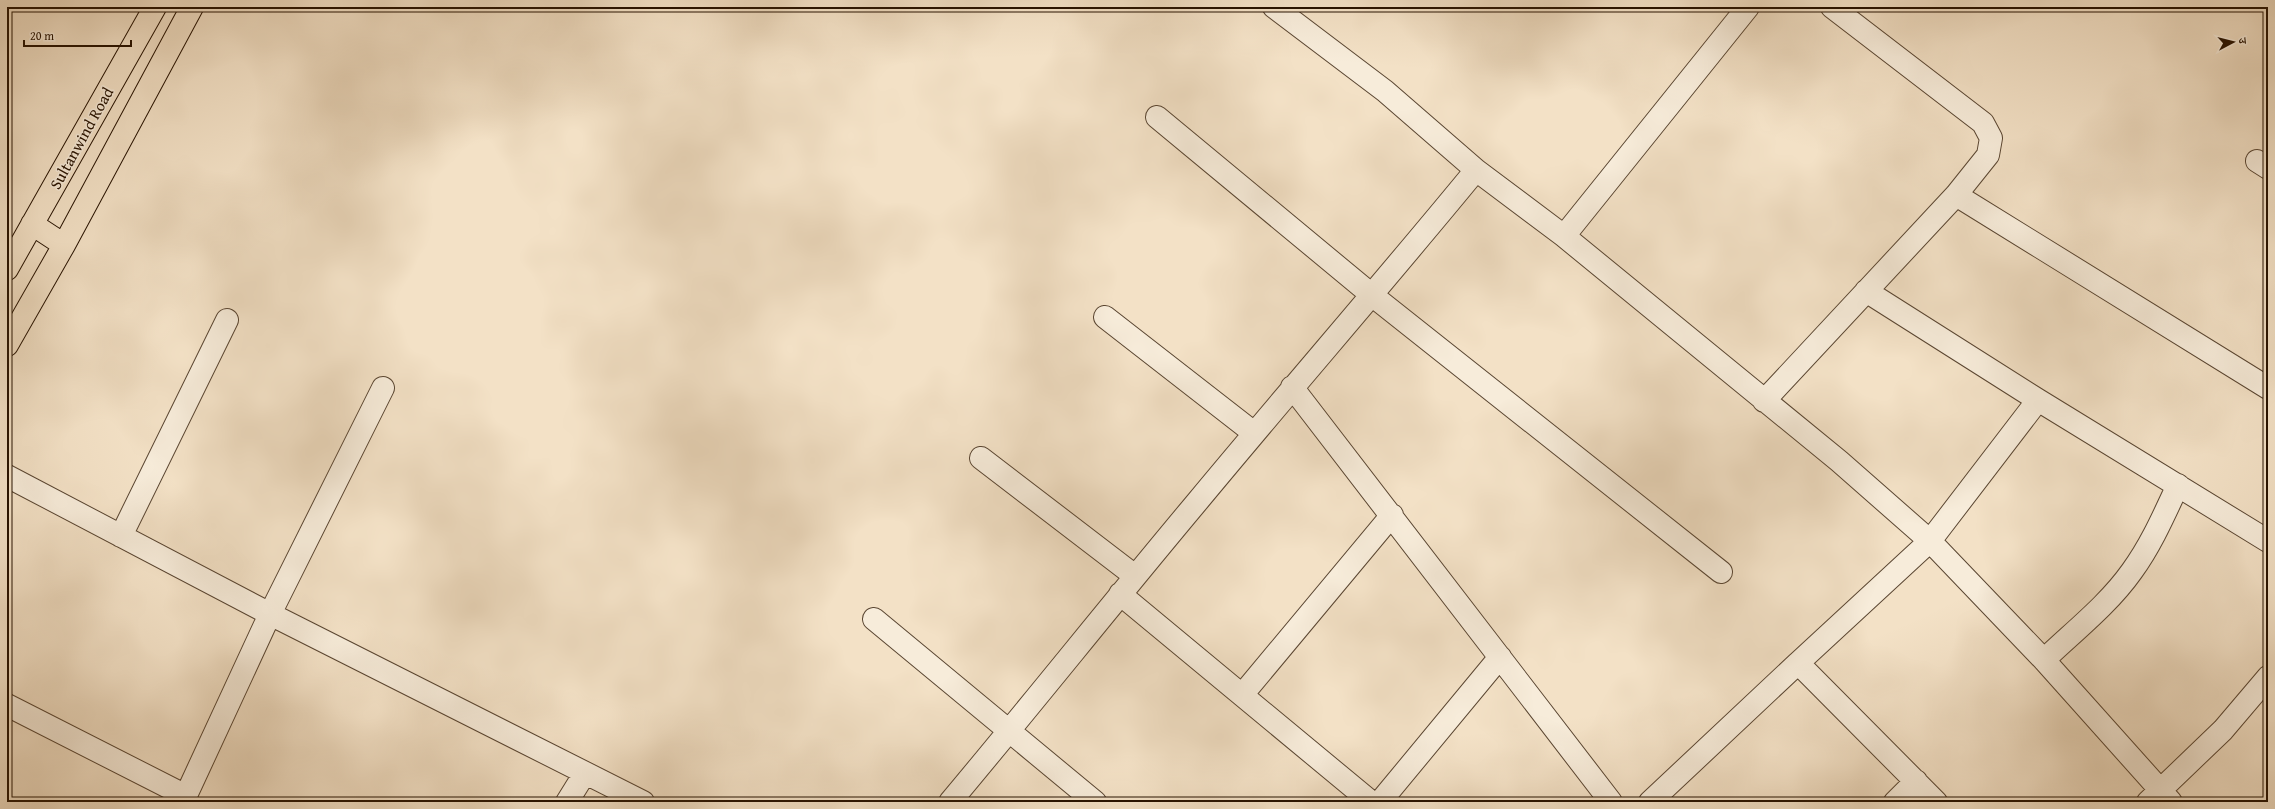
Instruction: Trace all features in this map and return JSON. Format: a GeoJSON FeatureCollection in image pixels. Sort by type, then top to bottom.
{"type":"FeatureCollection","features":[{"type":"Feature","properties":{"kind":"main road","name":"Sultanwind Road"},"geometry":{"type":"LineString","coordinates":[[7,269],[155,7]]}},
{"type":"Feature","properties":{"kind":"main road"},"geometry":{"type":"LineString","coordinates":[[7,344],[64,246],[192,7]]}},
{"type":"Feature","properties":{"kind":"main road"},"geometry":{"type":"LineString","coordinates":[[32,224],[64,246]]}},
{"type":"Feature","properties":{"kind":"street"},"geometry":{"type":"LineString","coordinates":[[1274,7],[1385,91],[1476,170],[1564,236],[1839,461],[1930,541],[2044,660],[2160,798],[2223,730],[2268,677]]}},
{"type":"Feature","properties":{"kind":"street"},"geometry":{"type":"LineString","coordinates":[[1564,236],[1748,7]]}},
{"type":"Feature","properties":{"kind":"street"},"geometry":{"type":"LineString","coordinates":[[1764,401],[1956,195],[1988,155],[1991,138],[1984,123],[1832,7]]}},
{"type":"Feature","properties":{"kind":"street"},"geometry":{"type":"LineString","coordinates":[[1157,117],[1373,296],[1721,572]]}},
{"type":"Feature","properties":{"kind":"street"},"geometry":{"type":"LineString","coordinates":[[950,802],[1292,387],[1373,296],[1476,170]]}},
{"type":"Feature","properties":{"kind":"street"},"geometry":{"type":"LineString","coordinates":[[1956,195],[2268,388]]}},
{"type":"Feature","properties":{"kind":"street"},"geometry":{"type":"LineString","coordinates":[[1866,291],[2038,400],[2268,540]]}},
{"type":"Feature","properties":{"kind":"street"},"geometry":{"type":"LineString","coordinates":[[1105,317],[1254,433]]}},
{"type":"Feature","properties":{"kind":"street"},"geometry":{"type":"LineString","coordinates":[[121,536],[227,320]]}},
{"type":"Feature","properties":{"kind":"street"},"geometry":{"type":"LineString","coordinates":[[1292,387],[1392,515],[1611,802]]}},
{"type":"Feature","properties":{"kind":"street"},"geometry":{"type":"LineString","coordinates":[[7,705],[184,799],[270,614],[383,388]]}},
{"type":"Feature","properties":{"kind":"street"},"geometry":{"type":"LineString","coordinates":[[1650,802],[1930,541],[2038,400]]}},
{"type":"Feature","properties":{"kind":"street"},"geometry":{"type":"LineString","coordinates":[[981,458],[1135,576]]}},
{"type":"Feature","properties":{"kind":"street"},"geometry":{"type":"LineString","coordinates":[[7,476],[270,614],[643,802]]}},
{"type":"Feature","properties":{"kind":"street"},"geometry":{"type":"LineString","coordinates":[[2044,660],[2096,611],[2131,572],[2153,537],[2178,485]]}},
{"type":"Feature","properties":{"kind":"street"},"geometry":{"type":"LineString","coordinates":[[1242,695],[1392,515]]}},
{"type":"Feature","properties":{"kind":"street"},"geometry":{"type":"LineString","coordinates":[[1120,594],[1371,802]]}},
{"type":"Feature","properties":{"kind":"street"},"geometry":{"type":"LineString","coordinates":[[874,619],[1095,802]]}},
{"type":"Feature","properties":{"kind":"street"},"geometry":{"type":"LineString","coordinates":[[1380,802],[1500,657]]}},
{"type":"Feature","properties":{"kind":"street"},"geometry":{"type":"LineString","coordinates":[[1798,663],[1936,802]]}},
{"type":"Feature","properties":{"kind":"street"},"geometry":{"type":"LineString","coordinates":[[567,802],[585,773]]}},
{"type":"Feature","properties":{"kind":"street"},"geometry":{"type":"LineString","coordinates":[[1895,802],[1916,781]]}}]}
